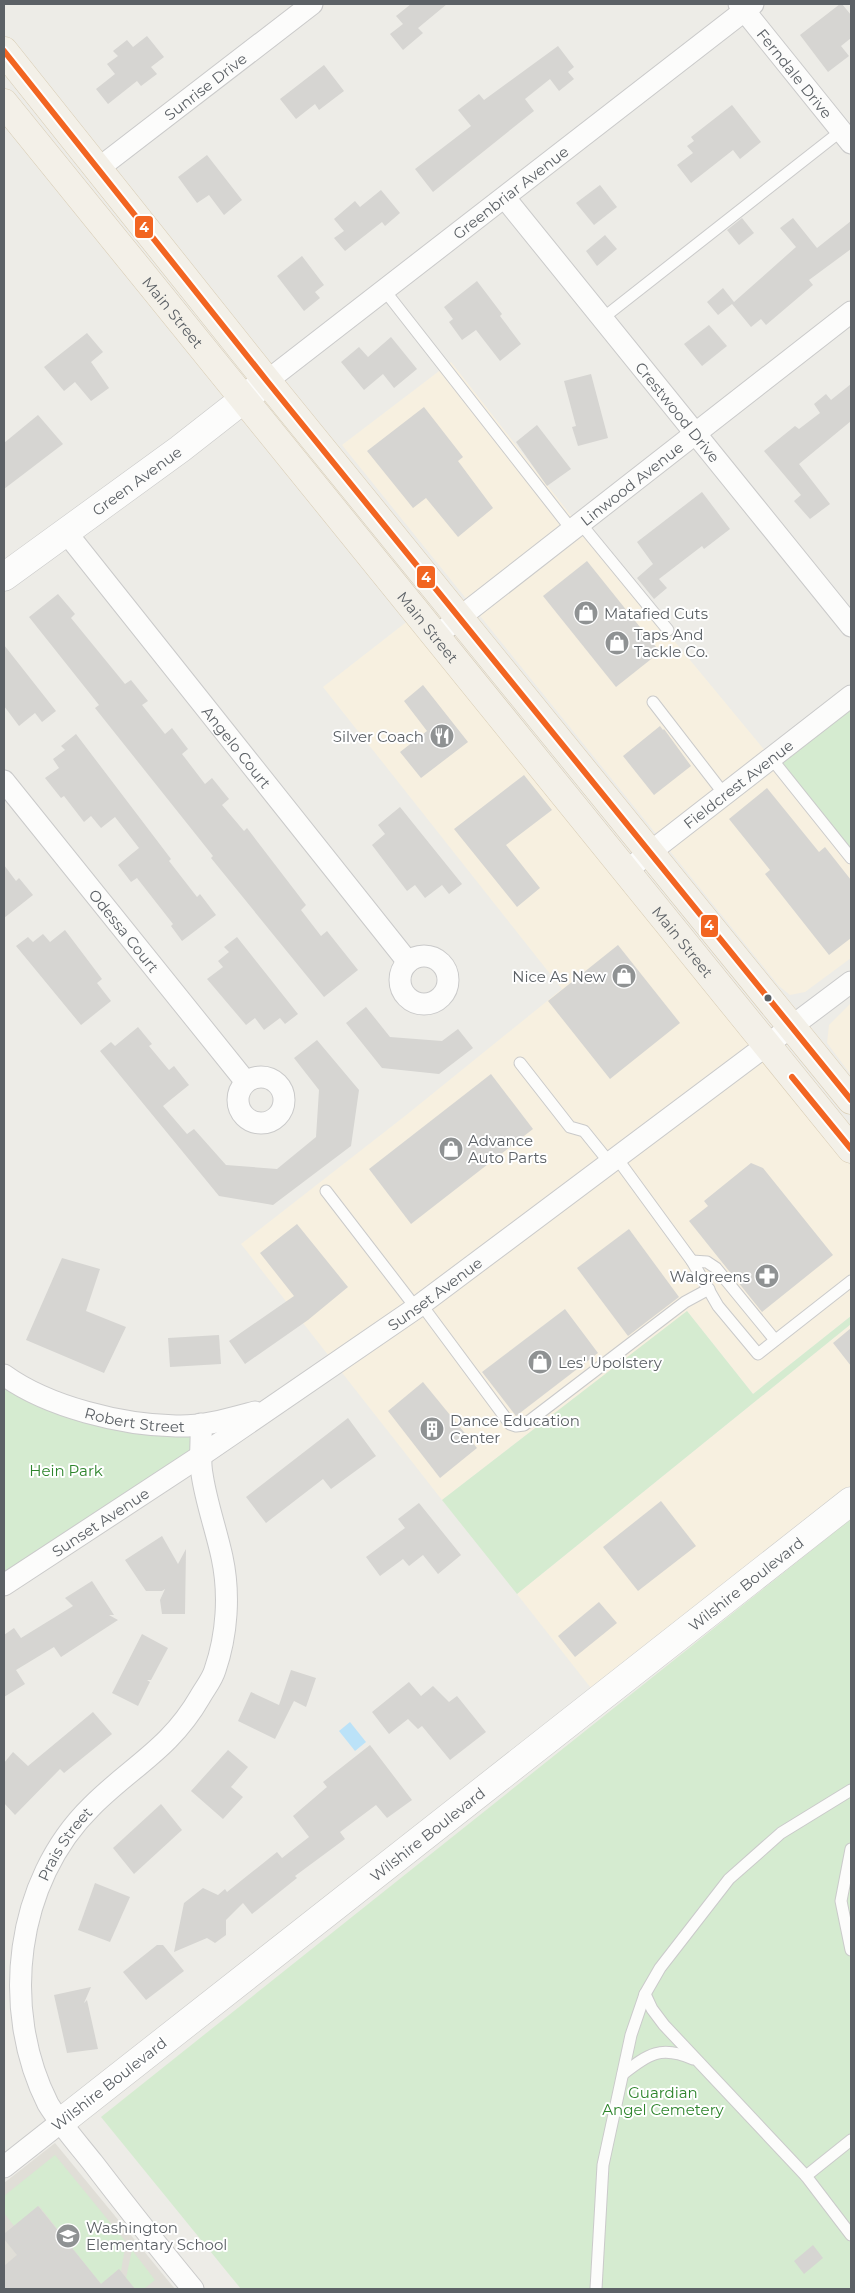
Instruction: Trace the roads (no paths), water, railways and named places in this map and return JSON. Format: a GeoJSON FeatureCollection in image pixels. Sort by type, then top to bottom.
{"type":"FeatureCollection","features":[{"type":"Feature","properties":{"kind":"main road","name":"Main Street"},"geometry":{"type":"LineString","coordinates":[[4,51],[267,381],[851,1100]]}},
{"type":"Feature","properties":{"kind":"main road","name":"Main Street"},"geometry":{"type":"LineString","coordinates":[[4,103],[851,1149]]}},
{"type":"Feature","properties":{"kind":"street","name":"Sunrise Drive"},"geometry":{"type":"LineString","coordinates":[[99,168],[312,4]]}},
{"type":"Feature","properties":{"kind":"street","name":"Ferndale Drive"},"geometry":{"type":"LineString","coordinates":[[745,6],[846,137]]}},
{"type":"Feature","properties":{"kind":"street","name":"Greenbriar Avenue"},"geometry":{"type":"LineString","coordinates":[[267,381],[505,198],[745,6]]}},
{"type":"Feature","properties":{"kind":"street","name":"Crestwood Drive"},"geometry":{"type":"LineString","coordinates":[[505,198],[851,626]]}},
{"type":"Feature","properties":{"kind":"street","name":"Linwood Avenue"},"geometry":{"type":"LineString","coordinates":[[436,636],[851,312]]}},
{"type":"Feature","properties":{"kind":"street","name":"Green Avenue"},"geometry":{"type":"LineString","coordinates":[[4,577],[180,449],[267,381]]}},
{"type":"Feature","properties":{"kind":"street","name":"Angelo Court"},"geometry":{"type":"LineString","coordinates":[[65,531],[408,962]]}},
{"type":"Feature","properties":{"kind":"street","name":"Fieldcrest Avenue"},"geometry":{"type":"LineString","coordinates":[[626,871],[851,696]]}},
{"type":"Feature","properties":{"kind":"street","name":"Odessa Court"},"geometry":{"type":"LineString","coordinates":[[4,781],[246,1082]]}},
{"type":"Feature","properties":{"kind":"street","name":"Sunset Avenue"},"geometry":{"type":"LineString","coordinates":[[4,1585],[202,1455],[418,1306],[851,982]]}},
{"type":"Feature","properties":{"kind":"street","name":"Robert Street"},"geometry":{"type":"LineString","coordinates":[[4,1375],[16,1384],[49,1399],[81,1410],[150,1424],[176,1426],[202,1424],[273,1407]]}},
{"type":"Feature","properties":{"kind":"street","name":"Prais Street"},"geometry":{"type":"LineString","coordinates":[[193,2289],[47,2103],[22,2047],[18,2022],[16,1974],[19,1943],[25,1914],[35,1886],[50,1857],[69,1830],[93,1804],[163,1746],[184,1723],[214,1672],[227,1619],[226,1588],[223,1559],[201,1474],[202,1424]]}},
{"type":"Feature","properties":{"kind":"street","name":"Wilshire Boulevard"},"geometry":{"type":"LineString","coordinates":[[4,2167],[851,1501]]}},
{"type":"Feature","properties":{"kind":"lane"},"geometry":{"type":"LineString","coordinates":[[602,318],[846,137]]}},
{"type":"Feature","properties":{"kind":"lane"},"geometry":{"type":"LineString","coordinates":[[385,291],[577,527],[668,630]]}},
{"type":"Feature","properties":{"kind":"lane"},"geometry":{"type":"LineString","coordinates":[[654,702],[724,794]]}},
{"type":"Feature","properties":{"kind":"lane"},"geometry":{"type":"LineString","coordinates":[[771,758],[851,858]]}},
{"type":"Feature","properties":{"kind":"lane"},"geometry":{"type":"LineString","coordinates":[[520,1063],[570,1127],[584,1131],[612,1159],[692,1261],[718,1306],[758,1354],[851,1281]]}},
{"type":"Feature","properties":{"kind":"lane"},"geometry":{"type":"LineString","coordinates":[[326,1191],[510,1424],[516,1426],[524,1424],[685,1302],[709,1289]]}},
{"type":"Feature","properties":{"kind":"lane"},"geometry":{"type":"LineString","coordinates":[[692,1261],[707,1262],[716,1268],[775,1340]]}},
{"type":"Feature","properties":{"kind":"lane"},"geometry":{"type":"LineString","coordinates":[[596,2289],[603,2165],[631,2035],[645,1994],[660,1968],[729,1879],[781,1833],[851,1790]]}},
{"type":"Feature","properties":{"kind":"lane"},"geometry":{"type":"LineString","coordinates":[[851,1849],[841,1901],[851,1950]]}},
{"type":"Feature","properties":{"kind":"lane"},"geometry":{"type":"LineString","coordinates":[[645,1994],[652,2009],[664,2025],[806,2176],[851,2235]]}},
{"type":"Feature","properties":{"kind":"lane"},"geometry":{"type":"LineString","coordinates":[[623,2074],[642,2058],[659,2052],[676,2051],[697,2060]]}},
{"type":"Feature","properties":{"kind":"lane"},"geometry":{"type":"LineString","coordinates":[[806,2176],[851,2140]]}},
{"type":"Feature","properties":{"kind":"water"},"geometry":{"type":"Polygon","coordinates":[[[350,1722],[366,1742],[355,1751],[339,1731],[350,1722]]]}},
{"type":"Feature","properties":{"kind":"place","name":"Matafied Cuts"},"geometry":{"type":"Point","coordinates":[586,613]}},
{"type":"Feature","properties":{"kind":"place","name":"Taps And Tackle Co."},"geometry":{"type":"Point","coordinates":[617,643]}},
{"type":"Feature","properties":{"kind":"place","name":"Silver Coach"},"geometry":{"type":"Point","coordinates":[442,736]}},
{"type":"Feature","properties":{"kind":"place","name":"Nice As New"},"geometry":{"type":"Point","coordinates":[624,976]}},
{"type":"Feature","properties":{"kind":"place","name":"Advance Auto Parts"},"geometry":{"type":"Point","coordinates":[451,1149]}},
{"type":"Feature","properties":{"kind":"place","name":"Walgreens"},"geometry":{"type":"Point","coordinates":[767,1276]}},
{"type":"Feature","properties":{"kind":"place","name":"Les' Upolstery"},"geometry":{"type":"Point","coordinates":[540,1362]}},
{"type":"Feature","properties":{"kind":"place","name":"Dance Education Center"},"geometry":{"type":"Point","coordinates":[432,1429]}},
{"type":"Feature","properties":{"kind":"place","name":"Washington Elementary School"},"geometry":{"type":"Point","coordinates":[68,2236]}},
{"type":"Feature","properties":{"kind":"park label","name":"Hein Park"},"geometry":{"type":"Point","coordinates":[66,1470]}},
{"type":"Feature","properties":{"kind":"park label","name":"Guardian Angel Cemetery"},"geometry":{"type":"Point","coordinates":[663,2100]}}]}
